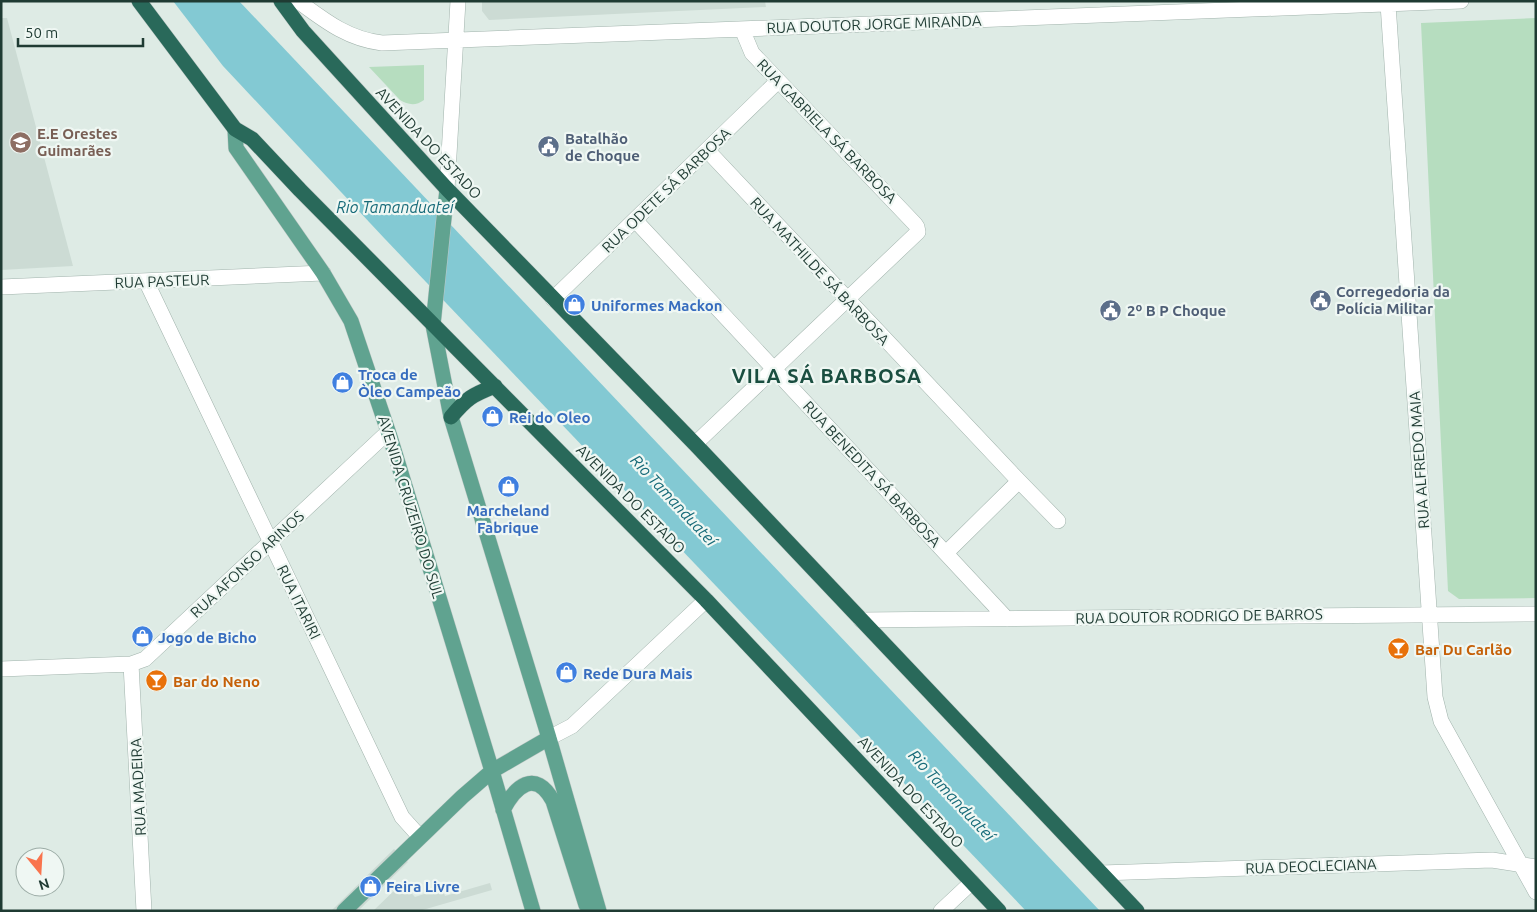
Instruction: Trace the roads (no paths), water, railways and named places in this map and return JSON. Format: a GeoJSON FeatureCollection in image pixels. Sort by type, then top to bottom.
{"type":"FeatureCollection","features":[{"type":"Feature","properties":{"kind":"highway","name":"AVENIDA DO ESTADO"},"geometry":{"type":"LineString","coordinates":[[139,1],[235,129],[252,138],[300,190],[706,600],[998,911]]}},
{"type":"Feature","properties":{"kind":"highway","name":"AVENIDA DO ESTADO"},"geometry":{"type":"LineString","coordinates":[[281,1],[303,30],[447,189],[695,444],[1137,911]]}},
{"type":"Feature","properties":{"kind":"highway"},"geometry":{"type":"LineString","coordinates":[[451,417],[466,399],[473,394],[495,386]]}},
{"type":"Feature","properties":{"kind":"main road","name":"AVENIDA CRUZEIRO DO SUL"},"geometry":{"type":"LineString","coordinates":[[235,129],[236,148],[323,273],[351,321],[388,432],[492,771],[532,911]]}},
{"type":"Feature","properties":{"kind":"main road"},"geometry":{"type":"LineString","coordinates":[[447,189],[433,325],[451,417],[600,911]]}},
{"type":"Feature","properties":{"kind":"main road"},"geometry":{"type":"LineString","coordinates":[[344,911],[462,797],[492,771],[549,738]]}},
{"type":"Feature","properties":{"kind":"main road"},"geometry":{"type":"LineString","coordinates":[[503,810],[513,793],[526,784],[531,783],[540,786],[546,791],[553,801],[586,905],[594,911]]}},
{"type":"Feature","properties":{"kind":"street","name":"RUA DOUTOR JORGE MIRANDA"},"geometry":{"type":"LineString","coordinates":[[298,1],[345,33],[359,39],[382,43],[742,29],[1246,5],[1388,4],[1461,1]]}},
{"type":"Feature","properties":{"kind":"street"},"geometry":{"type":"LineString","coordinates":[[447,189],[458,1]]}},
{"type":"Feature","properties":{"kind":"street","name":"RUA ALFREDO MAIA"},"geometry":{"type":"LineString","coordinates":[[1388,4],[1437,709],[1441,722],[1528,866],[1536,892]]}},
{"type":"Feature","properties":{"kind":"street","name":"RUA GABRIELA SÁ BARBOSA"},"geometry":{"type":"LineString","coordinates":[[742,29],[752,53],[915,224],[918,230],[916,235],[847,299]]}},
{"type":"Feature","properties":{"kind":"street","name":"RUA ODETE SÁ BARBOSA"},"geometry":{"type":"LineString","coordinates":[[553,298],[778,81]]}},
{"type":"Feature","properties":{"kind":"street","name":"RUA MATHILDE SÁ BARBOSA"},"geometry":{"type":"LineString","coordinates":[[707,150],[1058,521]]}},
{"type":"Feature","properties":{"kind":"street","name":"RUA BENEDITA SÁ BARBOSA"},"geometry":{"type":"LineString","coordinates":[[635,220],[1007,619]]}},
{"type":"Feature","properties":{"kind":"street","name":"RUA PASTEUR"},"geometry":{"type":"LineString","coordinates":[[1,287],[323,273]]}},
{"type":"Feature","properties":{"kind":"street","name":"RUA ITARIRI"},"geometry":{"type":"LineString","coordinates":[[146,281],[402,817],[420,837]]}},
{"type":"Feature","properties":{"kind":"street"},"geometry":{"type":"LineString","coordinates":[[695,444],[847,299]]}},
{"type":"Feature","properties":{"kind":"street","name":"RUA AFONSO ARINOS"},"geometry":{"type":"LineString","coordinates":[[1,669],[131,664],[145,659],[388,432]]}},
{"type":"Feature","properties":{"kind":"street"},"geometry":{"type":"LineString","coordinates":[[946,553],[1019,481]]}},
{"type":"Feature","properties":{"kind":"street"},"geometry":{"type":"LineString","coordinates":[[549,738],[572,726],[706,600]]}},
{"type":"Feature","properties":{"kind":"street","name":"RUA DOUTOR RODRIGO DE BARROS"},"geometry":{"type":"LineString","coordinates":[[861,620],[1536,614]]}},
{"type":"Feature","properties":{"kind":"street","name":"RUA MADEIRA"},"geometry":{"type":"LineString","coordinates":[[131,664],[144,911]]}},
{"type":"Feature","properties":{"kind":"street","name":"RUA DEOCLECIANA"},"geometry":{"type":"LineString","coordinates":[[1101,873],[1492,860],[1528,866]]}},
{"type":"Feature","properties":{"kind":"street"},"geometry":{"type":"LineString","coordinates":[[941,911],[972,882]]}},
{"type":"Feature","properties":{"kind":"water","name":"Rio Tamanduateí"},"geometry":{"type":"Polygon","coordinates":[[[173,1],[239,1],[1100,911],[1026,911],[385,239],[223,66],[173,1]]]}},
{"type":"Feature","properties":{"kind":"place","name":"E.E Orestes Guimarães"},"geometry":{"type":"Point","coordinates":[21,142]}},
{"type":"Feature","properties":{"kind":"place","name":"Batalhão de Choque"},"geometry":{"type":"Point","coordinates":[549,147]}},
{"type":"Feature","properties":{"kind":"place","name":"Corregedoria da Polícia Militar"},"geometry":{"type":"Point","coordinates":[1320,300]}},
{"type":"Feature","properties":{"kind":"place","name":"Uniformes Mackon"},"geometry":{"type":"Point","coordinates":[575,305]}},
{"type":"Feature","properties":{"kind":"place","name":"2º B P Choque"},"geometry":{"type":"Point","coordinates":[1111,310]}},
{"type":"Feature","properties":{"kind":"place","name":"Troca de Òleo Campeão"},"geometry":{"type":"Point","coordinates":[342,383]}},
{"type":"Feature","properties":{"kind":"place","name":"Rei do Oleo"},"geometry":{"type":"Point","coordinates":[493,417]}},
{"type":"Feature","properties":{"kind":"place","name":"Marcheland Fabrique"},"geometry":{"type":"Point","coordinates":[508,487]}},
{"type":"Feature","properties":{"kind":"place","name":"Jogo de Bicho"},"geometry":{"type":"Point","coordinates":[142,637]}},
{"type":"Feature","properties":{"kind":"place","name":"Bar Du Carlão"},"geometry":{"type":"Point","coordinates":[1399,649]}},
{"type":"Feature","properties":{"kind":"place","name":"Rede Dura Mais"},"geometry":{"type":"Point","coordinates":[567,673]}},
{"type":"Feature","properties":{"kind":"place","name":"Bar do Neno"},"geometry":{"type":"Point","coordinates":[157,681]}},
{"type":"Feature","properties":{"kind":"place","name":"Feira Livre"},"geometry":{"type":"Point","coordinates":[370,886]}},
{"type":"Feature","properties":{"kind":"district","name":"VILA SÁ BARBOSA"},"geometry":{"type":"Point","coordinates":[827,375]}}]}
